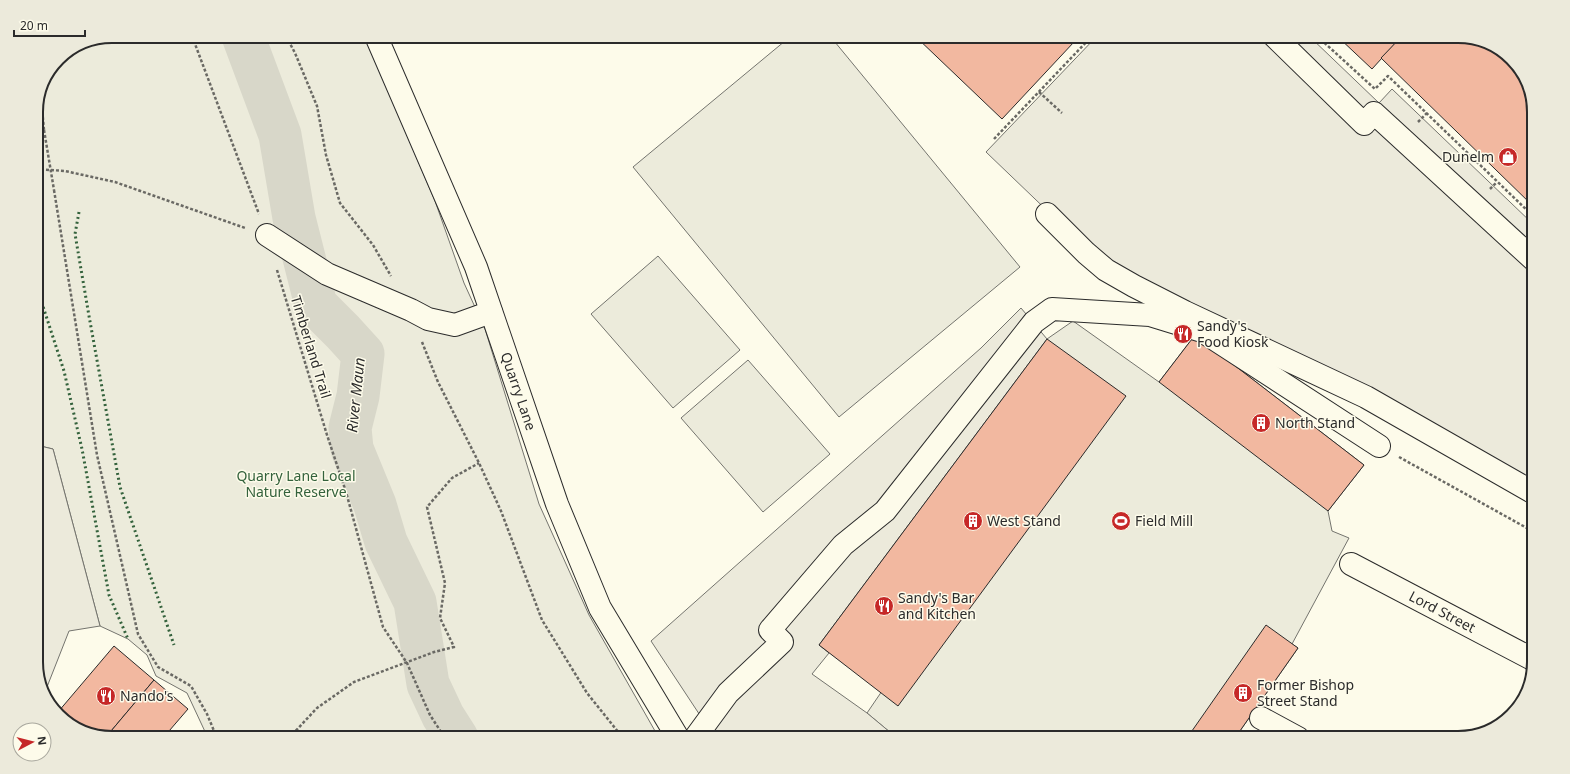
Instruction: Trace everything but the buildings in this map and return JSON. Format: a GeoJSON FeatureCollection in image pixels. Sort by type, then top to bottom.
{"type":"FeatureCollection","features":[{"type":"Feature","properties":{"kind":"street","name":"Quarry Lane"},"geometry":{"type":"LineString","coordinates":[[379,43],[476,267],[557,504],[600,608],[674,731]]}},
{"type":"Feature","properties":{"kind":"street"},"geometry":{"type":"LineString","coordinates":[[1281,43],[1364,124],[1374,113],[1527,254]]}},
{"type":"Feature","properties":{"kind":"street"},"geometry":{"type":"LineString","coordinates":[[1047,214],[1086,253],[1106,270],[1380,446]]}},
{"type":"Feature","properties":{"kind":"street"},"geometry":{"type":"LineString","coordinates":[[267,235],[328,274],[411,310],[428,319],[455,325],[491,312]]}},
{"type":"Feature","properties":{"kind":"street"},"geometry":{"type":"LineString","coordinates":[[700,731],[728,693],[782,642],[770,630],[843,545],[885,511],[1034,322],[1052,309],[1179,317],[1366,397],[1527,489]]}},
{"type":"Feature","properties":{"kind":"street","name":"Lord Street"},"geometry":{"type":"LineString","coordinates":[[1351,564],[1527,656]]}},
{"type":"Feature","properties":{"kind":"street"},"geometry":{"type":"LineString","coordinates":[[1261,718],[1285,731]]}},
{"type":"Feature","properties":{"kind":"path","name":"Timberland Trail"},"geometry":{"type":"LineString","coordinates":[[195,43],[267,235],[327,435],[346,492],[383,627],[407,663],[430,715],[440,731]]}},
{"type":"Feature","properties":{"kind":"path"},"geometry":{"type":"LineString","coordinates":[[290,43],[317,106],[326,155],[340,203],[373,245],[392,278]]}},
{"type":"Feature","properties":{"kind":"path"},"geometry":{"type":"LineString","coordinates":[[994,139],[1085,43]]}},
{"type":"Feature","properties":{"kind":"path"},"geometry":{"type":"LineString","coordinates":[[1325,43],[1375,90],[1388,76],[1527,210]]}},
{"type":"Feature","properties":{"kind":"path"},"geometry":{"type":"LineString","coordinates":[[1039,92],[1062,113]]}},
{"type":"Feature","properties":{"kind":"path"},"geometry":{"type":"LineString","coordinates":[[43,119],[97,456],[138,634],[158,667],[191,686],[207,714],[214,731]]}},
{"type":"Feature","properties":{"kind":"path"},"geometry":{"type":"LineString","coordinates":[[43,169],[65,171],[115,182],[267,235]]}},
{"type":"Feature","properties":{"kind":"path"},"geometry":{"type":"LineString","coordinates":[[411,310],[424,349],[438,382],[479,463],[501,511],[542,620],[587,693],[617,731]]}},
{"type":"Feature","properties":{"kind":"path"},"geometry":{"type":"LineString","coordinates":[[1380,446],[1527,528]]}},
{"type":"Feature","properties":{"kind":"path"},"geometry":{"type":"LineString","coordinates":[[296,731],[317,708],[354,682],[434,652],[454,647],[440,618],[445,583],[427,507],[452,478],[479,463]]}},
{"type":"Feature","properties":{"kind":"green space","name":"Quarry Lane Local Nature Reserve"},"geometry":{"type":"Polygon","coordinates":[[[112,43],[368,43],[435,201],[464,283],[485,329],[539,504],[589,615],[655,731],[205,731],[187,693],[156,676],[147,655],[128,639],[100,626],[53,449],[43,447],[43,107],[48,85],[63,63],[85,48],[98,44],[112,43]]]}},
{"type":"Feature","properties":{"kind":"green space"},"geometry":{"type":"Polygon","coordinates":[[[783,43],[836,43],[1020,267],[839,417],[633,167],[783,43]]]}},
{"type":"Feature","properties":{"kind":"green space"},"geometry":{"type":"Polygon","coordinates":[[[658,256],[740,350],[673,408],[591,314],[658,256]]]}},
{"type":"Feature","properties":{"kind":"green space","name":"Field Mill"},"geometry":{"type":"Polygon","coordinates":[[[1073,321],[1159,382],[1195,335],[1364,465],[1328,511],[1332,531],[1349,538],[1292,644],[1298,648],[1240,731],[889,731],[867,713],[882,691],[819,645],[1047,339],[1073,321]]]}},
{"type":"Feature","properties":{"kind":"green space"},"geometry":{"type":"Polygon","coordinates":[[[748,360],[830,454],[763,512],[681,418],[748,360]]]}},
{"type":"Feature","properties":{"kind":"shaded area"},"geometry":{"type":"Polygon","coordinates":[[[1090,43],[1316,43],[1379,103],[1392,89],[1527,218],[1527,485],[1107,268],[986,152],[1090,43]]]}},
{"type":"Feature","properties":{"kind":"shaded area"},"geometry":{"type":"Polygon","coordinates":[[[1021,308],[1047,339],[819,645],[829,653],[812,674],[867,713],[889,731],[710,731],[651,641],[981,348],[1021,308]]]}},
{"type":"Feature","properties":{"kind":"shaded area"},"geometry":{"type":"Polygon","coordinates":[[[43,447],[53,449],[100,626],[69,631],[48,686],[43,667],[43,447]]]}},
{"type":"Feature","properties":{"kind":"waterway","name":"River Maun"},"geometry":{"type":"LineString","coordinates":[[246,43],[280,135],[294,218],[316,305],[363,354],[358,396],[350,428],[352,449],[375,505],[386,542],[415,602],[428,684],[443,716],[453,731]]}},
{"type":"Feature","properties":{"kind":"hedge"},"geometry":{"type":"LineString","coordinates":[[79,212],[75,234],[120,487],[174,645]]}},
{"type":"Feature","properties":{"kind":"hedge"},"geometry":{"type":"LineString","coordinates":[[43,306],[64,371],[82,449],[109,595],[128,639]]}},
{"type":"Feature","properties":{"kind":"place","name":"Dunelm"},"geometry":{"type":"Point","coordinates":[1508,157]}},
{"type":"Feature","properties":{"kind":"place","name":"Sandy's Food Kiosk"},"geometry":{"type":"Point","coordinates":[1183,334]}},
{"type":"Feature","properties":{"kind":"place","name":"North Stand"},"geometry":{"type":"Point","coordinates":[1261,423]}},
{"type":"Feature","properties":{"kind":"place","name":"West Stand"},"geometry":{"type":"Point","coordinates":[973,521]}},
{"type":"Feature","properties":{"kind":"place","name":"Field Mill"},"geometry":{"type":"Point","coordinates":[1121,521]}},
{"type":"Feature","properties":{"kind":"place","name":"Sandy's Bar and Kitchen"},"geometry":{"type":"Point","coordinates":[884,606]}},
{"type":"Feature","properties":{"kind":"place","name":"Former Bishop Street Stand"},"geometry":{"type":"Point","coordinates":[1243,693]}},
{"type":"Feature","properties":{"kind":"place","name":"Nando's"},"geometry":{"type":"Point","coordinates":[106,696]}}]}
